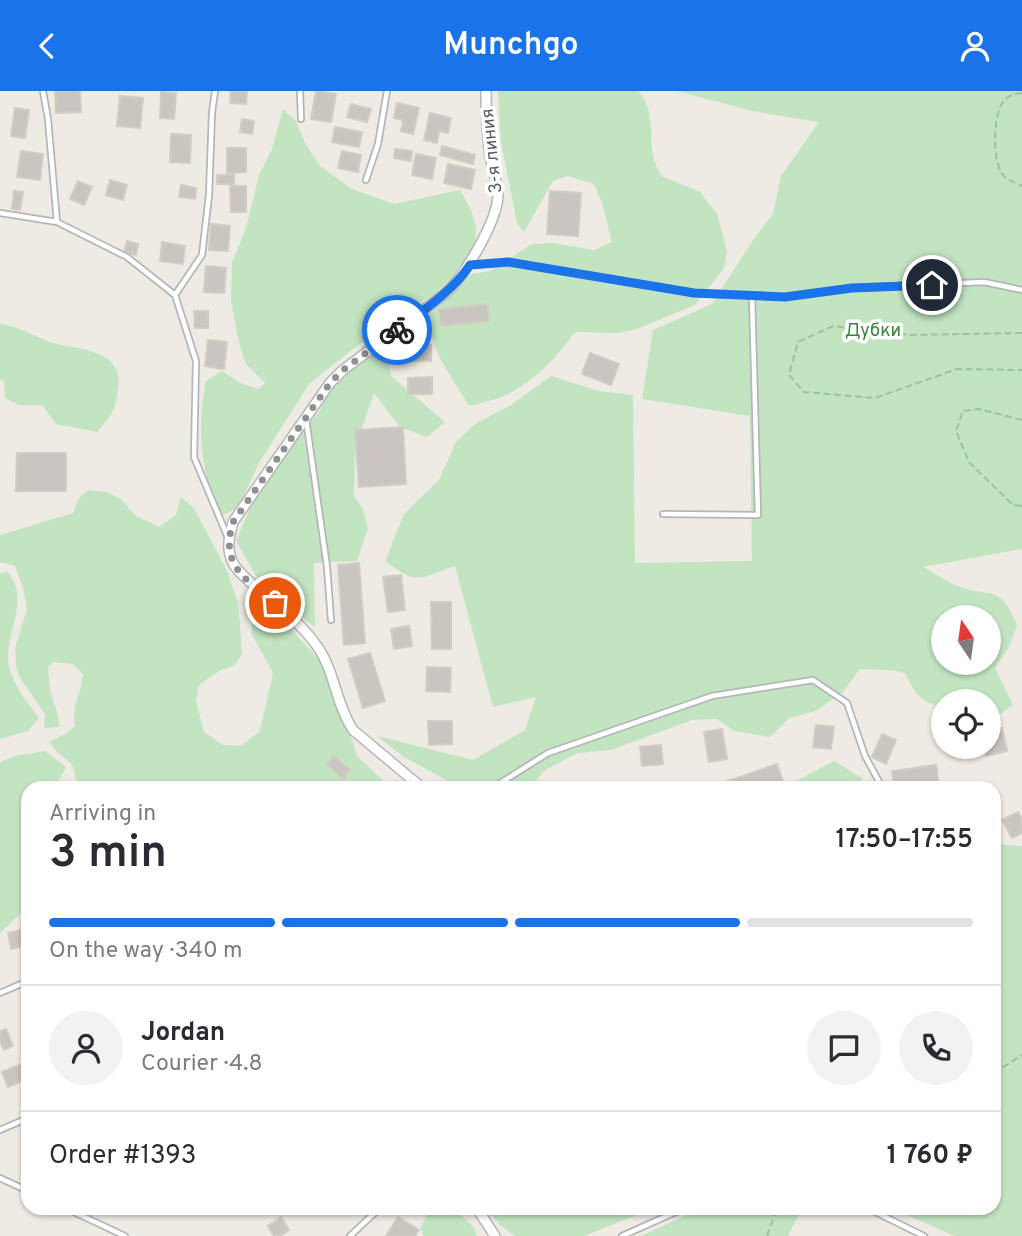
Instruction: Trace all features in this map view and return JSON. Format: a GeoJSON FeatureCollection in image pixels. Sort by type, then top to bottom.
{"type":"FeatureCollection","features":[{"type":"Feature","properties":{"kind":"street","name":"3-я линия"},"geometry":{"type":"LineString","coordinates":[[228,539],[233,522],[330,383],[343,370],[446,293],[470,265],[496,208],[498,193],[490,155],[486,91]]}},
{"type":"Feature","properties":{"kind":"street"},"geometry":{"type":"LineString","coordinates":[[228,539],[234,567],[289,615],[314,642],[326,661],[346,719],[353,730],[414,781]]}},
{"type":"Feature","properties":{"kind":"street"},"geometry":{"type":"LineString","coordinates":[[481,1215],[495,1236]]}},
{"type":"Feature","properties":{"kind":"lane"},"geometry":{"type":"LineString","coordinates":[[43,91],[57,222]]}},
{"type":"Feature","properties":{"kind":"lane"},"geometry":{"type":"LineString","coordinates":[[176,295],[202,255],[209,194],[215,91]]}},
{"type":"Feature","properties":{"kind":"lane"},"geometry":{"type":"LineString","coordinates":[[300,91],[301,119]]}},
{"type":"Feature","properties":{"kind":"lane"},"geometry":{"type":"LineString","coordinates":[[366,180],[378,144],[387,91]]}},
{"type":"Feature","properties":{"kind":"lane"},"geometry":{"type":"LineString","coordinates":[[0,213],[57,222],[127,257],[176,295],[197,361],[194,457],[228,539]]}},
{"type":"Feature","properties":{"kind":"lane"},"geometry":{"type":"LineString","coordinates":[[470,265],[508,262],[694,293],[752,296],[785,297],[852,288],[984,282],[1022,290]]}},
{"type":"Feature","properties":{"kind":"lane"},"geometry":{"type":"LineString","coordinates":[[663,514],[758,515],[752,296]]}},
{"type":"Feature","properties":{"kind":"lane"},"geometry":{"type":"LineString","coordinates":[[306,418],[327,567],[331,620]]}},
{"type":"Feature","properties":{"kind":"lane"},"geometry":{"type":"LineString","coordinates":[[504,781],[548,753],[712,696],[813,680],[847,703],[865,756],[879,781]]}},
{"type":"Feature","properties":{"kind":"lane"},"geometry":{"type":"LineString","coordinates":[[0,993],[21,984]]}},
{"type":"Feature","properties":{"kind":"lane"},"geometry":{"type":"LineString","coordinates":[[0,1130],[21,1121]]}},
{"type":"Feature","properties":{"kind":"lane"},"geometry":{"type":"LineString","coordinates":[[0,1178],[21,1188]]}},
{"type":"Feature","properties":{"kind":"lane"},"geometry":{"type":"LineString","coordinates":[[80,1215],[125,1236]]}},
{"type":"Feature","properties":{"kind":"lane"},"geometry":{"type":"LineString","coordinates":[[351,1236],[373,1215]]}},
{"type":"Feature","properties":{"kind":"lane"},"geometry":{"type":"LineString","coordinates":[[622,1236],[669,1215]]}},
{"type":"Feature","properties":{"kind":"lane"},"geometry":{"type":"LineString","coordinates":[[881,1215],[924,1236]]}},
{"type":"Feature","properties":{"kind":"path"},"geometry":{"type":"LineString","coordinates":[[1022,93],[1012,94],[1003,101],[999,108],[994,137],[997,162],[1004,176],[1022,186]]}},
{"type":"Feature","properties":{"kind":"path"},"geometry":{"type":"LineString","coordinates":[[1022,333],[910,335],[833,326],[798,342],[789,375],[804,392],[875,398],[957,369],[1022,370]]}},
{"type":"Feature","properties":{"kind":"path"},"geometry":{"type":"LineString","coordinates":[[1022,420],[979,409],[963,411],[956,431],[969,462],[1013,505],[1022,506]]}},
{"type":"Feature","properties":{"kind":"path"},"geometry":{"type":"LineString","coordinates":[[1001,1068],[1022,1055]]}},
{"type":"Feature","properties":{"kind":"path"},"geometry":{"type":"LineString","coordinates":[[766,1236],[774,1215]]}},
{"type":"Feature","properties":{"kind":"green space"},"geometry":{"type":"Polygon","coordinates":[[[498,91],[638,91],[647,106],[653,155],[661,176],[700,192],[717,214],[727,251],[724,268],[695,305],[637,329],[618,333],[575,332],[553,359],[526,383],[502,397],[469,406],[440,359],[425,317],[471,274],[490,271],[532,244],[553,243],[594,250],[612,242],[594,184],[568,176],[553,181],[524,232],[517,223],[501,143],[498,91]]]}},
{"type":"Feature","properties":{"kind":"green space","name":"Дубки"},"geometry":{"type":"Polygon","coordinates":[[[677,91],[1022,91],[1022,549],[923,567],[957,586],[999,597],[1017,625],[1009,647],[1001,659],[1001,605],[931,605],[931,675],[998,675],[1013,705],[1001,713],[1001,689],[931,689],[931,704],[919,696],[905,673],[860,669],[843,692],[816,711],[789,718],[770,737],[734,731],[717,719],[692,720],[611,750],[578,753],[543,771],[536,781],[448,781],[404,757],[377,736],[473,760],[525,730],[536,697],[493,707],[455,566],[419,578],[406,574],[385,561],[404,514],[439,480],[456,442],[475,424],[511,405],[551,376],[599,391],[633,395],[635,563],[752,561],[750,416],[642,399],[653,330],[712,304],[773,214],[781,176],[819,122],[752,111],[677,91]]]}},
{"type":"Feature","properties":{"kind":"green space"},"geometry":{"type":"Polygon","coordinates":[[[283,109],[296,121],[305,143],[320,166],[352,189],[394,204],[460,190],[472,212],[476,228],[475,246],[444,289],[391,319],[309,384],[259,463],[238,508],[223,515],[209,484],[202,450],[203,397],[206,381],[222,371],[240,383],[259,389],[265,383],[246,364],[239,343],[231,301],[232,263],[246,228],[259,175],[272,149],[283,109]]]}},
{"type":"Feature","properties":{"kind":"green space"},"geometry":{"type":"Polygon","coordinates":[[[0,324],[15,327],[57,344],[90,351],[108,360],[115,367],[118,389],[115,404],[112,413],[97,432],[56,424],[42,405],[18,405],[5,398],[4,381],[0,379],[0,324]]]}},
{"type":"Feature","properties":{"kind":"green space"},"geometry":{"type":"Polygon","coordinates":[[[378,347],[386,348],[391,376],[445,422],[427,437],[400,427],[374,393],[355,448],[354,496],[363,509],[368,528],[357,561],[314,563],[315,628],[257,577],[236,541],[251,506],[275,463],[319,412],[332,387],[378,347]]]}},
{"type":"Feature","properties":{"kind":"green space"},"geometry":{"type":"Polygon","coordinates":[[[88,490],[106,492],[121,499],[136,516],[159,527],[176,515],[181,497],[194,508],[227,571],[238,603],[242,654],[235,665],[219,671],[199,685],[196,700],[204,732],[223,745],[241,746],[260,731],[273,673],[251,633],[253,619],[279,616],[331,673],[357,756],[384,781],[76,781],[72,764],[49,742],[75,726],[75,711],[83,674],[73,664],[53,662],[48,667],[50,691],[59,718],[59,727],[44,728],[45,714],[20,678],[16,666],[15,648],[27,609],[15,566],[0,562],[0,535],[73,513],[79,498],[88,490]]]}},
{"type":"Feature","properties":{"kind":"green space"},"geometry":{"type":"Polygon","coordinates":[[[8,572],[18,601],[9,647],[9,666],[18,687],[39,718],[28,731],[0,739],[0,573],[8,572]]]}},
{"type":"Feature","properties":{"kind":"green space"},"geometry":{"type":"Polygon","coordinates":[[[45,751],[66,767],[58,781],[21,781],[21,913],[0,933],[0,762],[15,756],[45,751]]]}},
{"type":"Feature","properties":{"kind":"green space"},"geometry":{"type":"Polygon","coordinates":[[[834,761],[862,778],[862,781],[796,781],[834,761]]]}},
{"type":"Feature","properties":{"kind":"green space"},"geometry":{"type":"Polygon","coordinates":[[[1001,844],[1022,846],[1022,1236],[955,1236],[907,1215],[1001,1215],[1001,844]]]}},
{"type":"Feature","properties":{"kind":"green space"},"geometry":{"type":"Polygon","coordinates":[[[427,1215],[461,1215],[470,1223],[477,1236],[423,1236],[421,1227],[427,1215]]]}},
{"type":"Feature","properties":{"kind":"green space"},"geometry":{"type":"Polygon","coordinates":[[[492,1215],[636,1215],[584,1236],[515,1236],[492,1215]]]}},
{"type":"Feature","properties":{"kind":"green space"},"geometry":{"type":"Polygon","coordinates":[[[687,1215],[798,1215],[788,1236],[641,1236],[687,1215]]]}},
{"type":"Feature","properties":{"kind":"building"},"geometry":{"type":"Polygon","coordinates":[[[55,91],[80,91],[81,112],[56,113],[55,91]]]}},
{"type":"Feature","properties":{"kind":"building"},"geometry":{"type":"Polygon","coordinates":[[[231,91],[247,91],[246,104],[230,103],[231,91]]]}},
{"type":"Feature","properties":{"kind":"building"},"geometry":{"type":"Polygon","coordinates":[[[316,91],[336,94],[331,122],[311,119],[316,91]]]}},
{"type":"Feature","properties":{"kind":"building"},"geometry":{"type":"Polygon","coordinates":[[[161,92],[176,93],[174,119],[160,118],[161,92]]]}},
{"type":"Feature","properties":{"kind":"building"},"geometry":{"type":"Polygon","coordinates":[[[120,96],[143,98],[140,128],[117,126],[120,96]]]}},
{"type":"Feature","properties":{"kind":"building"},"geometry":{"type":"Polygon","coordinates":[[[397,103],[419,108],[413,134],[401,131],[403,120],[394,118],[397,103]]]}},
{"type":"Feature","properties":{"kind":"building"},"geometry":{"type":"Polygon","coordinates":[[[351,104],[371,109],[367,122],[347,117],[351,104]]]}},
{"type":"Feature","properties":{"kind":"building"},"geometry":{"type":"Polygon","coordinates":[[[15,108],[29,110],[25,138],[11,136],[15,108]]]}},
{"type":"Feature","properties":{"kind":"building"},"geometry":{"type":"Polygon","coordinates":[[[430,113],[451,118],[448,133],[439,131],[437,143],[424,140],[430,113]]]}},
{"type":"Feature","properties":{"kind":"building"},"geometry":{"type":"Polygon","coordinates":[[[242,119],[254,121],[252,134],[240,132],[242,119]]]}},
{"type":"Feature","properties":{"kind":"building"},"geometry":{"type":"Polygon","coordinates":[[[335,127],[362,132],[359,147],[332,142],[335,127]]]}},
{"type":"Feature","properties":{"kind":"building"},"geometry":{"type":"Polygon","coordinates":[[[171,134],[191,135],[190,163],[170,162],[171,134]]]}},
{"type":"Feature","properties":{"kind":"building"},"geometry":{"type":"Polygon","coordinates":[[[442,146],[475,155],[473,164],[440,155],[442,146]]]}},
{"type":"Feature","properties":{"kind":"building"},"geometry":{"type":"Polygon","coordinates":[[[227,148],[246,148],[246,172],[227,173],[227,148]]]}},
{"type":"Feature","properties":{"kind":"building"},"geometry":{"type":"Polygon","coordinates":[[[395,149],[412,151],[411,161],[394,158],[395,149]]]}},
{"type":"Feature","properties":{"kind":"building"},"geometry":{"type":"Polygon","coordinates":[[[21,151],[43,154],[40,180],[17,177],[21,151]]]}},
{"type":"Feature","properties":{"kind":"building"},"geometry":{"type":"Polygon","coordinates":[[[342,151],[361,155],[358,172],[338,168],[342,151]]]}},
{"type":"Feature","properties":{"kind":"building"},"geometry":{"type":"Polygon","coordinates":[[[416,154],[436,158],[432,179],[412,175],[416,154]]]}},
{"type":"Feature","properties":{"kind":"building"},"geometry":{"type":"Polygon","coordinates":[[[448,164],[475,170],[471,189],[444,183],[448,164]]]}},
{"type":"Feature","properties":{"kind":"building"},"geometry":{"type":"Polygon","coordinates":[[[217,175],[234,175],[234,184],[217,184],[217,175]]]}},
{"type":"Feature","properties":{"kind":"building"},"geometry":{"type":"Polygon","coordinates":[[[110,180],[127,185],[123,200],[106,195],[110,180]]]}},
{"type":"Feature","properties":{"kind":"building"},"geometry":{"type":"Polygon","coordinates":[[[78,181],[92,187],[84,205],[70,199],[78,181]]]}},
{"type":"Feature","properties":{"kind":"building"},"geometry":{"type":"Polygon","coordinates":[[[181,185],[196,188],[195,199],[179,197],[181,185]]]}},
{"type":"Feature","properties":{"kind":"building"},"geometry":{"type":"Polygon","coordinates":[[[230,186],[246,186],[246,212],[231,212],[230,186]]]}},
{"type":"Feature","properties":{"kind":"building"},"geometry":{"type":"Polygon","coordinates":[[[14,191],[23,192],[20,210],[12,209],[14,191]]]}},
{"type":"Feature","properties":{"kind":"building"},"geometry":{"type":"Polygon","coordinates":[[[550,191],[581,193],[578,236],[547,234],[550,191]]]}},
{"type":"Feature","properties":{"kind":"building"},"geometry":{"type":"Polygon","coordinates":[[[211,224],[230,226],[228,251],[209,250],[211,224]]]}},
{"type":"Feature","properties":{"kind":"building"},"geometry":{"type":"Polygon","coordinates":[[[127,241],[138,244],[136,255],[124,252],[127,241]]]}},
{"type":"Feature","properties":{"kind":"building"},"geometry":{"type":"Polygon","coordinates":[[[162,242],[185,246],[183,264],[160,261],[162,242]]]}},
{"type":"Feature","properties":{"kind":"building"},"geometry":{"type":"Polygon","coordinates":[[[206,266],[226,268],[224,293],[204,292],[206,266]]]}},
{"type":"Feature","properties":{"kind":"building"},"geometry":{"type":"Polygon","coordinates":[[[487,304],[489,321],[441,326],[439,309],[487,304]]]}},
{"type":"Feature","properties":{"kind":"building"},"geometry":{"type":"Polygon","coordinates":[[[194,311],[208,311],[208,328],[195,328],[194,311]]]}},
{"type":"Feature","properties":{"kind":"building"},"geometry":{"type":"Polygon","coordinates":[[[208,340],[227,342],[224,369],[205,366],[208,340]]]}},
{"type":"Feature","properties":{"kind":"building"},"geometry":{"type":"Polygon","coordinates":[[[408,345],[431,345],[431,361],[408,361],[408,345]]]}},
{"type":"Feature","properties":{"kind":"building"},"geometry":{"type":"Polygon","coordinates":[[[590,353],[619,364],[611,385],[582,374],[590,353]]]}},
{"type":"Feature","properties":{"kind":"building"},"geometry":{"type":"Polygon","coordinates":[[[432,377],[432,394],[408,394],[408,378],[432,377]]]}},
{"type":"Feature","properties":{"kind":"building"},"geometry":{"type":"Polygon","coordinates":[[[403,427],[406,484],[359,487],[355,430],[403,427]]]}},
{"type":"Feature","properties":{"kind":"building"},"geometry":{"type":"Polygon","coordinates":[[[17,453],[66,453],[66,491],[16,491],[17,453]]]}},
{"type":"Feature","properties":{"kind":"building"},"geometry":{"type":"Polygon","coordinates":[[[359,563],[365,643],[344,645],[338,565],[359,563]]]}},
{"type":"Feature","properties":{"kind":"building"},"geometry":{"type":"Polygon","coordinates":[[[401,575],[405,610],[388,612],[383,577],[401,575]]]}},
{"type":"Feature","properties":{"kind":"building"},"geometry":{"type":"Polygon","coordinates":[[[431,602],[451,602],[451,649],[432,649],[431,602]]]}},
{"type":"Feature","properties":{"kind":"building"},"geometry":{"type":"Polygon","coordinates":[[[409,626],[412,646],[394,649],[391,629],[409,626]]]}},
{"type":"Feature","properties":{"kind":"building"},"geometry":{"type":"Polygon","coordinates":[[[370,653],[385,701],[363,708],[348,659],[370,653]]]}},
{"type":"Feature","properties":{"kind":"building"},"geometry":{"type":"Polygon","coordinates":[[[427,667],[451,668],[450,692],[426,691],[427,667]]]}},
{"type":"Feature","properties":{"kind":"building"},"geometry":{"type":"Polygon","coordinates":[[[428,721],[452,721],[452,744],[429,745],[428,721]]]}},
{"type":"Feature","properties":{"kind":"building"},"geometry":{"type":"Polygon","coordinates":[[[816,725],[834,727],[831,749],[813,747],[816,725]]]}},
{"type":"Feature","properties":{"kind":"building"},"geometry":{"type":"Polygon","coordinates":[[[1001,728],[1007,751],[1001,752],[1001,728]]]}},
{"type":"Feature","properties":{"kind":"building"},"geometry":{"type":"Polygon","coordinates":[[[722,729],[727,759],[709,762],[704,732],[722,729]]]}},
{"type":"Feature","properties":{"kind":"building"},"geometry":{"type":"Polygon","coordinates":[[[882,734],[896,740],[886,764],[872,757],[882,734]]]}},
{"type":"Feature","properties":{"kind":"building"},"geometry":{"type":"Polygon","coordinates":[[[661,745],[663,764],[642,766],[640,747],[661,745]]]}},
{"type":"Feature","properties":{"kind":"building"},"geometry":{"type":"Polygon","coordinates":[[[334,756],[350,770],[343,779],[327,764],[334,756]]]}},
{"type":"Feature","properties":{"kind":"building"},"geometry":{"type":"Polygon","coordinates":[[[777,764],[783,781],[745,781],[743,776],[777,764]]]}},
{"type":"Feature","properties":{"kind":"building"},"geometry":{"type":"Polygon","coordinates":[[[936,765],[938,781],[893,781],[892,771],[936,765]]]}},
{"type":"Feature","properties":{"kind":"building"},"geometry":{"type":"Polygon","coordinates":[[[743,776],[745,781],[728,781],[743,776]]]}},
{"type":"Feature","properties":{"kind":"building"},"geometry":{"type":"Polygon","coordinates":[[[1018,812],[1022,819],[1022,833],[1012,838],[1002,820],[1018,812]]]}},
{"type":"Feature","properties":{"kind":"building"},"geometry":{"type":"Polygon","coordinates":[[[21,930],[21,947],[11,949],[8,933],[21,930]]]}},
{"type":"Feature","properties":{"kind":"building"},"geometry":{"type":"Polygon","coordinates":[[[6,1029],[13,1046],[4,1050],[0,1031],[6,1029]]]}},
{"type":"Feature","properties":{"kind":"building"},"geometry":{"type":"Polygon","coordinates":[[[21,1064],[21,1081],[8,1087],[2,1072],[21,1064]]]}},
{"type":"Feature","properties":{"kind":"building"},"geometry":{"type":"Polygon","coordinates":[[[281,1217],[289,1230],[280,1236],[274,1236],[268,1226],[281,1217]]]}},
{"type":"Feature","properties":{"kind":"building"},"geometry":{"type":"Polygon","coordinates":[[[398,1217],[419,1230],[415,1236],[386,1236],[398,1217]]]}},
{"type":"Feature","properties":{"kind":"way so far"},"geometry":{"type":"LineString","coordinates":[[275,603],[234,567],[228,539],[233,522],[330,383],[343,370],[397,330]]}},
{"type":"Feature","properties":{"kind":"route"},"geometry":{"type":"LineString","coordinates":[[397,330],[446,293],[470,265],[508,262],[694,293],[785,297],[852,288],[932,285]]}}]}
